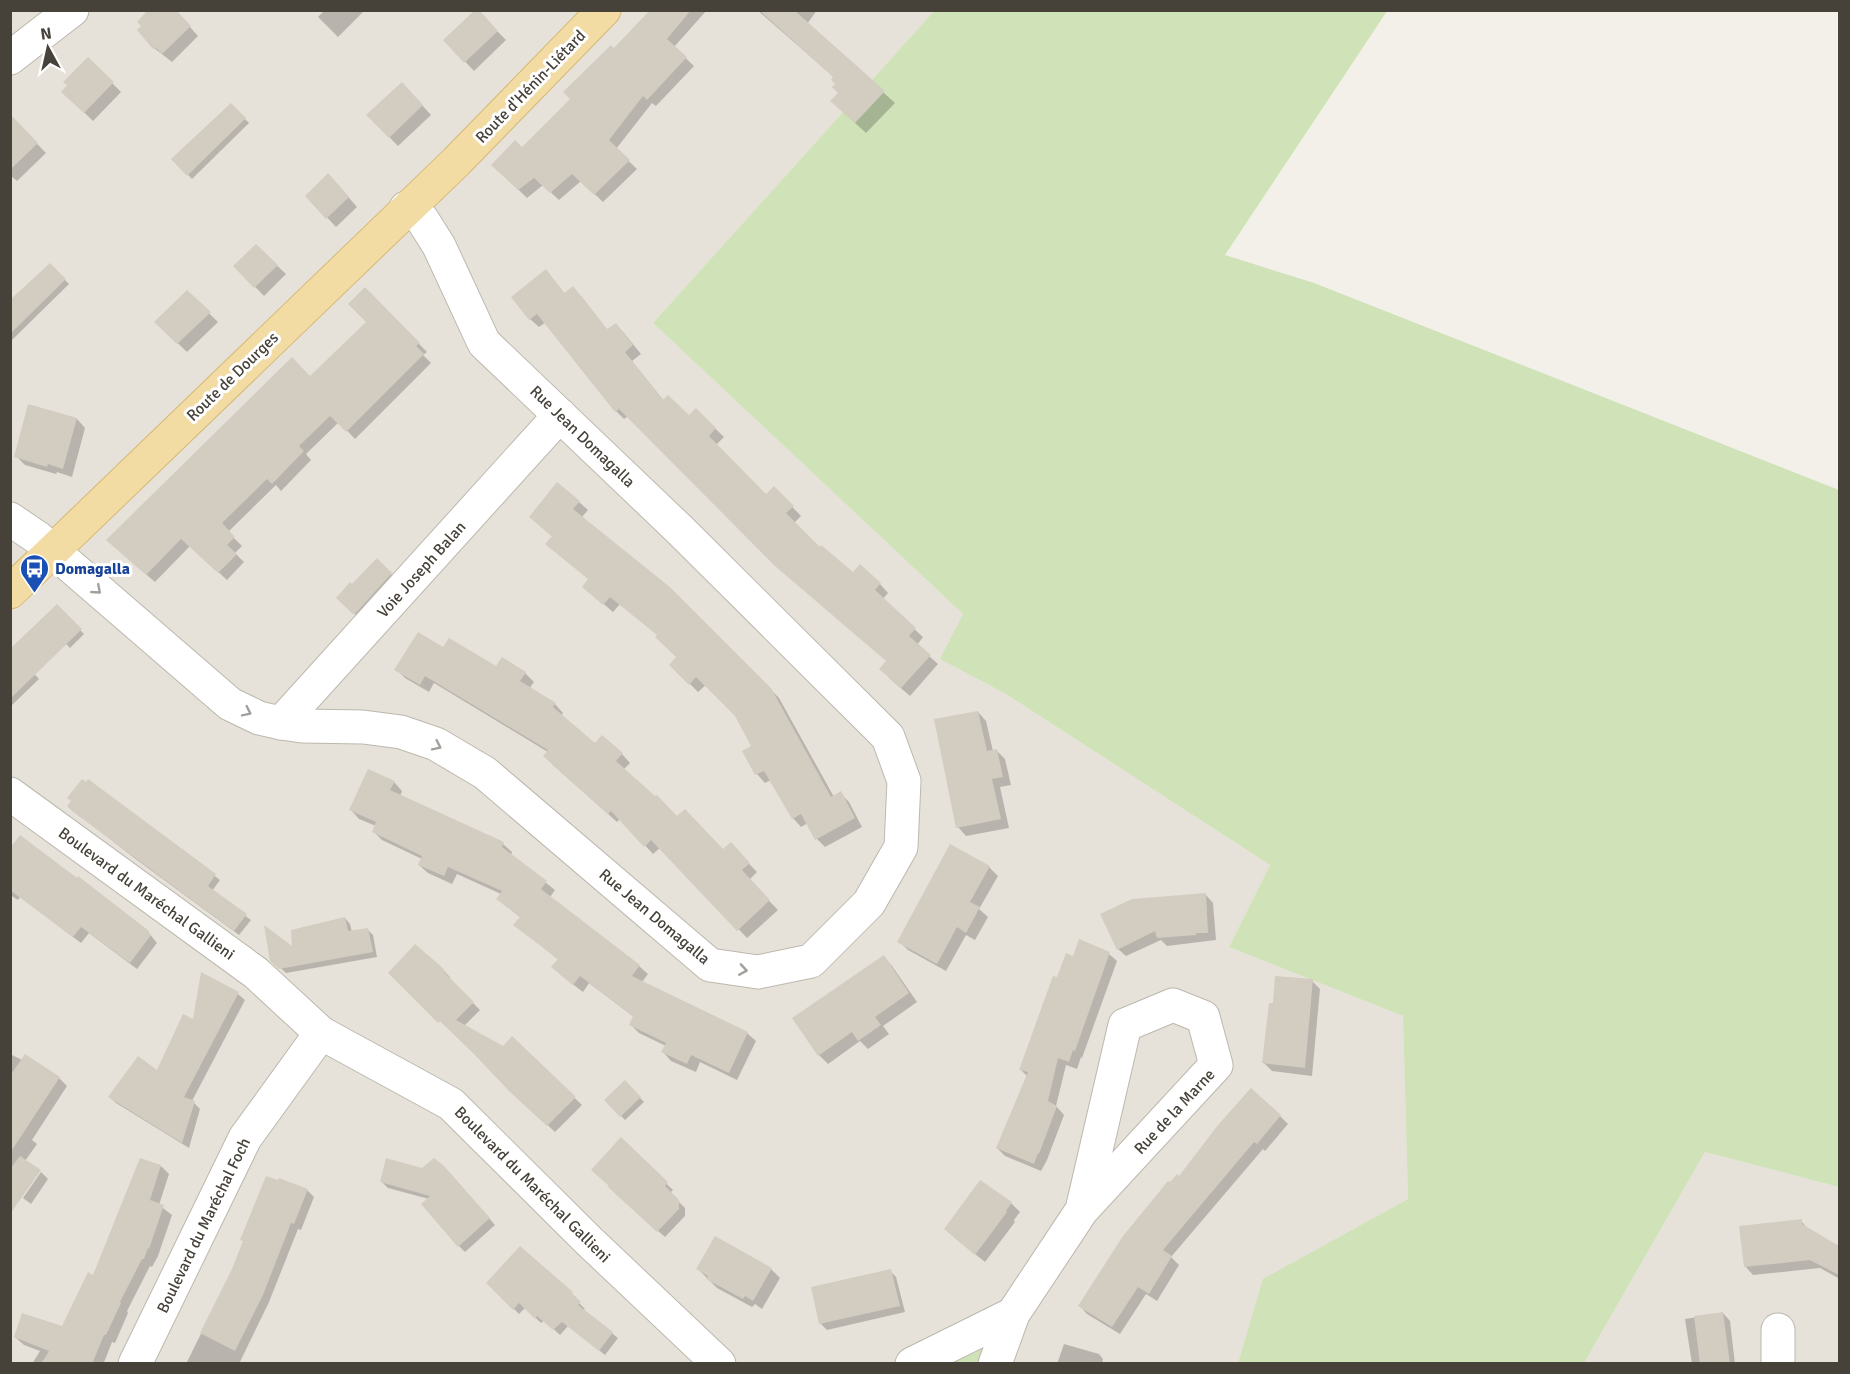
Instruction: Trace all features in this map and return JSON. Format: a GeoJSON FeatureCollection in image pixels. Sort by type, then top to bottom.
{"type":"FeatureCollection","features":[{"type":"Feature","properties":{"kind":"main road","name":"Route d'Hénin-Liétard"},"geometry":{"type":"LineString","coordinates":[[456,162],[604,10]]}},
{"type":"Feature","properties":{"kind":"main road","name":"Route de Dourges"},"geometry":{"type":"LineString","coordinates":[[10,592],[456,162]]}},
{"type":"Feature","properties":{"kind":"street"},"geometry":{"type":"LineString","coordinates":[[10,58],[72,10]]}},
{"type":"Feature","properties":{"kind":"street","name":"Rue Jean Domagalla"},"geometry":{"type":"LineString","coordinates":[[10,519],[230,704],[259,718],[281,723],[302,726],[363,727],[401,732],[436,744],[485,773],[710,965],[758,972],[811,962],[869,903],[901,847],[904,781],[888,737],[680,529],[484,343],[439,246],[422,219],[406,208]]}},
{"type":"Feature","properties":{"kind":"street","name":"Voie Joseph Balan"},"geometry":{"type":"LineString","coordinates":[[281,723],[560,415]]}},
{"type":"Feature","properties":{"kind":"street","name":"Boulevard du Maréchal Gallieni"},"geometry":{"type":"LineString","coordinates":[[10,794],[256,973],[321,1033],[452,1104],[589,1241],[720,1364]]}},
{"type":"Feature","properties":{"kind":"street","name":"Rue de la Marne"},"geometry":{"type":"LineString","coordinates":[[995,1364],[1013,1314],[1082,1210],[1216,1065],[1203,1017],[1173,1005],[1125,1025],[1082,1210]]}},
{"type":"Feature","properties":{"kind":"street","name":"Boulevard du Maréchal Foch"},"geometry":{"type":"LineString","coordinates":[[135,1364],[245,1138],[321,1033]]}},
{"type":"Feature","properties":{"kind":"street"},"geometry":{"type":"LineString","coordinates":[[912,1364],[1013,1314]]}},
{"type":"Feature","properties":{"kind":"street"},"geometry":{"type":"LineString","coordinates":[[1778,1330],[1778,1364]]}},
{"type":"Feature","properties":{"kind":"shaded area"},"geometry":{"type":"Polygon","coordinates":[[[10,11],[934,11],[653,323],[963,614],[941,659],[1006,694],[1270,865],[1229,947],[1403,1016],[1408,1199],[1264,1279],[1238,1363],[11,1363],[10,11]]]}},
{"type":"Feature","properties":{"kind":"shaded area"},"geometry":{"type":"Polygon","coordinates":[[[1705,1152],[1839,1187],[1839,1363],[1584,1363],[1705,1152]]]}},
{"type":"Feature","properties":{"kind":"green space"},"geometry":{"type":"Polygon","coordinates":[[[934,11],[1387,11],[1225,255],[1314,283],[1839,490],[1839,1187],[1705,1152],[1584,1363],[1238,1363],[1263,1279],[1408,1199],[1403,1016],[1229,947],[1270,865],[1006,694],[940,659],[963,614],[653,323],[934,11]]]}},
{"type":"Feature","properties":{"kind":"green space"},"geometry":{"type":"Polygon","coordinates":[[[971,1346],[982,1349],[984,1363],[944,1364],[971,1346]]]}},
{"type":"Feature","properties":{"kind":"building"},"geometry":{"type":"Polygon","coordinates":[[[148,10],[176,10],[191,26],[162,54],[155,47],[153,49],[137,30],[141,26],[137,22],[148,10]]]}},
{"type":"Feature","properties":{"kind":"building"},"geometry":{"type":"Polygon","coordinates":[[[475,10],[479,10],[498,31],[464,63],[443,40],[475,10]]]}},
{"type":"Feature","properties":{"kind":"building"},"geometry":{"type":"Polygon","coordinates":[[[650,10],[691,10],[667,39],[687,57],[647,100],[643,96],[609,140],[630,160],[594,195],[572,174],[550,193],[534,178],[518,190],[491,165],[515,140],[522,147],[570,99],[563,92],[611,45],[614,48],[650,10]]]}},
{"type":"Feature","properties":{"kind":"building"},"geometry":{"type":"Polygon","coordinates":[[[759,10],[794,10],[885,91],[855,123],[830,101],[838,93],[832,87],[835,84],[831,80],[833,77],[759,10]]]}},
{"type":"Feature","properties":{"kind":"building"},"geometry":{"type":"Polygon","coordinates":[[[88,57],[114,82],[84,113],[61,92],[67,85],[63,82],[88,57]]]}},
{"type":"Feature","properties":{"kind":"building"},"geometry":{"type":"Polygon","coordinates":[[[402,82],[423,105],[389,138],[366,115],[402,82]]]}},
{"type":"Feature","properties":{"kind":"building"},"geometry":{"type":"Polygon","coordinates":[[[231,103],[246,118],[187,176],[171,159],[231,103]]]}},
{"type":"Feature","properties":{"kind":"building"},"geometry":{"type":"Polygon","coordinates":[[[10,114],[38,143],[10,170],[10,114]]]}},
{"type":"Feature","properties":{"kind":"building"},"geometry":{"type":"Polygon","coordinates":[[[328,173],[349,197],[326,219],[305,196],[328,173]]]}},
{"type":"Feature","properties":{"kind":"building"},"geometry":{"type":"Polygon","coordinates":[[[256,244],[278,265],[254,288],[233,266],[256,244]]]}},
{"type":"Feature","properties":{"kind":"building"},"geometry":{"type":"Polygon","coordinates":[[[50,263],[66,279],[10,334],[10,300],[50,263]]]}},
{"type":"Feature","properties":{"kind":"building"},"geometry":{"type":"Polygon","coordinates":[[[546,269],[564,293],[573,286],[607,329],[616,323],[633,345],[625,352],[663,400],[668,395],[689,415],[696,408],[716,428],[709,436],[766,494],[774,486],[794,506],[786,513],[820,547],[821,545],[853,572],[860,564],[881,583],[875,590],[916,628],[909,636],[931,655],[901,688],[879,669],[886,661],[775,566],[619,409],[615,412],[537,314],[529,320],[511,297],[546,269]]]}},
{"type":"Feature","properties":{"kind":"building"},"geometry":{"type":"Polygon","coordinates":[[[365,287],[420,343],[416,346],[424,354],[346,432],[330,416],[299,446],[304,451],[272,484],[267,479],[222,523],[235,537],[227,545],[237,554],[218,573],[181,539],[146,575],[106,540],[292,357],[310,376],[366,322],[348,304],[365,287]]]}},
{"type":"Feature","properties":{"kind":"building"},"geometry":{"type":"Polygon","coordinates":[[[187,290],[211,312],[177,344],[154,322],[187,290]]]}},
{"type":"Feature","properties":{"kind":"building"},"geometry":{"type":"Polygon","coordinates":[[[28,404],[77,418],[63,469],[48,464],[47,467],[14,457],[28,404]]]}},
{"type":"Feature","properties":{"kind":"building"},"geometry":{"type":"Polygon","coordinates":[[[557,482],[580,501],[573,509],[671,588],[771,688],[831,797],[841,791],[855,818],[815,840],[801,814],[792,819],[764,771],[755,775],[742,751],[751,746],[735,716],[696,677],[689,685],[669,665],[676,657],[655,637],[657,635],[610,597],[603,605],[582,587],[588,579],[545,544],[552,536],[529,517],[557,482]]]}},
{"type":"Feature","properties":{"kind":"building"},"geometry":{"type":"Polygon","coordinates":[[[377,558],[392,573],[354,615],[336,598],[377,558]]]}},
{"type":"Feature","properties":{"kind":"building"},"geometry":{"type":"Polygon","coordinates":[[[57,604],[82,629],[10,699],[10,649],[57,604]]]}},
{"type":"Feature","properties":{"kind":"building"},"geometry":{"type":"Polygon","coordinates":[[[418,632],[443,647],[449,638],[496,666],[502,657],[526,672],[520,681],[556,703],[553,707],[595,743],[602,735],[623,753],[616,761],[655,796],[657,795],[677,816],[685,809],[723,849],[731,842],[750,863],[742,870],[770,900],[737,931],[651,840],[644,847],[611,811],[608,814],[543,756],[548,750],[425,676],[420,685],[394,670],[418,632]]]}},
{"type":"Feature","properties":{"kind":"building"},"geometry":{"type":"Polygon","coordinates":[[[978,711],[987,751],[997,749],[1003,777],[992,779],[1001,819],[956,828],[934,719],[978,711]]]}},
{"type":"Feature","properties":{"kind":"building"},"geometry":{"type":"Polygon","coordinates":[[[368,769],[395,781],[390,790],[504,842],[502,847],[547,881],[541,889],[640,965],[632,976],[748,1032],[729,1073],[691,1055],[687,1064],[661,1052],[666,1043],[629,1025],[633,1016],[580,976],[573,985],[551,967],[558,959],[513,925],[520,917],[496,899],[502,891],[448,867],[444,876],[418,865],[422,856],[372,832],[376,822],[349,810],[368,769]]]}},
{"type":"Feature","properties":{"kind":"building"},"geometry":{"type":"Polygon","coordinates":[[[82,779],[86,782],[88,779],[216,874],[208,886],[247,914],[234,931],[67,806],[71,801],[67,798],[82,779]]]}},
{"type":"Feature","properties":{"kind":"building"},"geometry":{"type":"Polygon","coordinates":[[[20,835],[149,931],[151,935],[130,963],[81,927],[73,937],[10,890],[10,848],[20,835]]]}},
{"type":"Feature","properties":{"kind":"building"},"geometry":{"type":"Polygon","coordinates":[[[950,844],[990,866],[970,902],[980,907],[966,933],[957,927],[937,964],[897,942],[950,844]]]}},
{"type":"Feature","properties":{"kind":"building"},"geometry":{"type":"Polygon","coordinates":[[[1206,893],[1208,933],[1157,938],[1155,931],[1117,950],[1100,914],[1132,899],[1206,893]]]}},
{"type":"Feature","properties":{"kind":"building"},"geometry":{"type":"Polygon","coordinates":[[[345,917],[348,931],[368,928],[373,952],[279,969],[270,961],[264,925],[292,946],[291,930],[345,917]]]}},
{"type":"Feature","properties":{"kind":"building"},"geometry":{"type":"Polygon","coordinates":[[[1079,939],[1110,952],[1075,1051],[1073,1050],[1069,1062],[1058,1058],[1048,1101],[1057,1106],[1034,1164],[996,1148],[1028,1072],[1019,1070],[1053,976],[1057,977],[1066,953],[1073,956],[1079,939]]]}},
{"type":"Feature","properties":{"kind":"building"},"geometry":{"type":"Polygon","coordinates":[[[415,944],[444,969],[443,971],[474,1002],[456,1020],[503,1046],[512,1036],[576,1097],[547,1126],[388,973],[415,944]]]}},
{"type":"Feature","properties":{"kind":"building"},"geometry":{"type":"Polygon","coordinates":[[[884,955],[909,993],[875,1017],[881,1025],[858,1041],[852,1032],[818,1056],[792,1018],[884,955]]]}},
{"type":"Feature","properties":{"kind":"building"},"geometry":{"type":"Polygon","coordinates":[[[201,972],[239,992],[184,1097],[195,1101],[182,1143],[108,1097],[138,1056],[157,1070],[183,1014],[193,1019],[201,972]]]}},
{"type":"Feature","properties":{"kind":"building"},"geometry":{"type":"Polygon","coordinates":[[[1275,976],[1313,979],[1305,1068],[1262,1063],[1269,1003],[1273,1003],[1275,976]]]}},
{"type":"Feature","properties":{"kind":"building"},"geometry":{"type":"Polygon","coordinates":[[[25,1054],[60,1077],[10,1153],[10,1076],[25,1054]]]}},
{"type":"Feature","properties":{"kind":"building"},"geometry":{"type":"Polygon","coordinates":[[[625,1080],[641,1097],[620,1117],[604,1100],[625,1080]]]}},
{"type":"Feature","properties":{"kind":"building"},"geometry":{"type":"Polygon","coordinates":[[[1251,1088],[1281,1115],[1257,1144],[1254,1142],[1163,1250],[1172,1256],[1149,1294],[1138,1287],[1112,1327],[1078,1306],[1123,1236],[1168,1181],[1170,1182],[1177,1174],[1179,1176],[1218,1125],[1251,1088]]]}},
{"type":"Feature","properties":{"kind":"building"},"geometry":{"type":"Polygon","coordinates":[[[621,1137],[668,1182],[665,1186],[679,1200],[679,1209],[657,1232],[591,1170],[621,1137]]]}},
{"type":"Feature","properties":{"kind":"building"},"geometry":{"type":"Polygon","coordinates":[[[20,1156],[41,1170],[10,1214],[10,1169],[20,1156]]]}},
{"type":"Feature","properties":{"kind":"building"},"geometry":{"type":"Polygon","coordinates":[[[140,1158],[161,1165],[150,1200],[164,1205],[149,1249],[120,1302],[92,1364],[41,1364],[49,1351],[14,1337],[22,1313],[62,1326],[88,1272],[93,1275],[140,1158]]]}},
{"type":"Feature","properties":{"kind":"building"},"geometry":{"type":"Polygon","coordinates":[[[386,1158],[422,1168],[434,1158],[444,1166],[490,1218],[458,1247],[421,1204],[430,1196],[380,1182],[386,1158]]]}},
{"type":"Feature","properties":{"kind":"building"},"geometry":{"type":"Polygon","coordinates":[[[266,1176],[278,1180],[279,1178],[308,1189],[294,1224],[291,1223],[263,1295],[235,1351],[200,1333],[232,1269],[243,1241],[240,1240],[266,1176]]]}},
{"type":"Feature","properties":{"kind":"building"},"geometry":{"type":"Polygon","coordinates":[[[980,1180],[1012,1202],[975,1255],[944,1229],[980,1180]]]}},
{"type":"Feature","properties":{"kind":"building"},"geometry":{"type":"Polygon","coordinates":[[[1802,1219],[1802,1224],[1839,1246],[1839,1275],[1810,1260],[1744,1267],[1739,1226],[1802,1219]]]}},
{"type":"Feature","properties":{"kind":"building"},"geometry":{"type":"Polygon","coordinates":[[[715,1236],[772,1268],[753,1301],[745,1296],[743,1299],[706,1279],[708,1276],[696,1269],[715,1236]]]}},
{"type":"Feature","properties":{"kind":"building"},"geometry":{"type":"Polygon","coordinates":[[[520,1246],[573,1292],[581,1302],[578,1305],[613,1332],[599,1351],[562,1322],[553,1330],[537,1316],[535,1319],[519,1303],[513,1310],[486,1283],[520,1246]]]}},
{"type":"Feature","properties":{"kind":"building"},"geometry":{"type":"Polygon","coordinates":[[[891,1269],[900,1306],[819,1324],[811,1287],[891,1269]]]}},
{"type":"Feature","properties":{"kind":"building"},"geometry":{"type":"Polygon","coordinates":[[[1723,1312],[1730,1364],[1700,1364],[1694,1316],[1723,1312]]]}},
{"type":"Feature","properties":{"kind":"place","name":"Domagalla"},"geometry":{"type":"Point","coordinates":[34,594]}}]}
